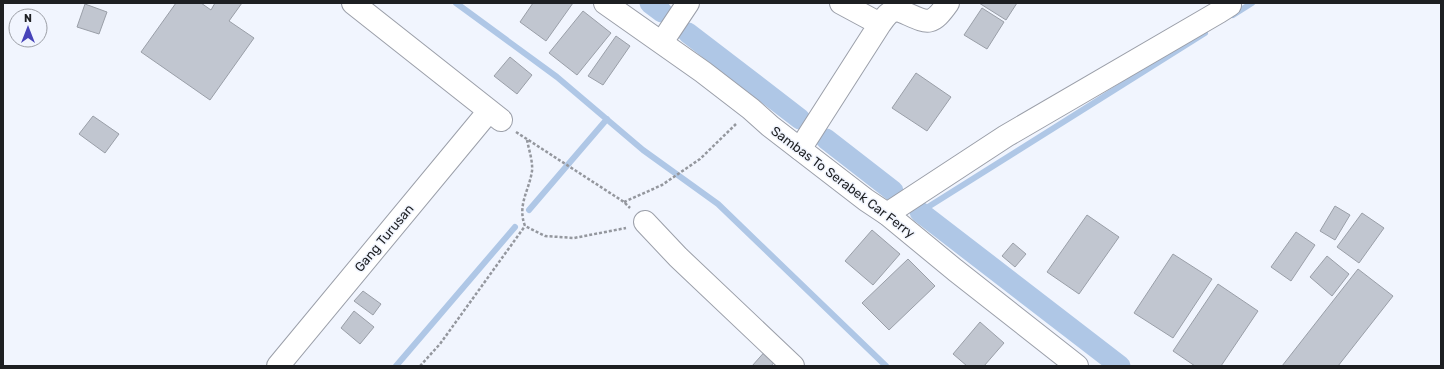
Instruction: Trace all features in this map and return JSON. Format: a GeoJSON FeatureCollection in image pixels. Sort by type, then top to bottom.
{"type":"FeatureCollection","features":[{"type":"Feature","properties":{"kind":"main road"},"geometry":{"type":"LineString","coordinates":[[353,3],[495,116]]}},
{"type":"Feature","properties":{"kind":"main road","name":"Sambas To Serabek Car Ferry"},"geometry":{"type":"LineString","coordinates":[[605,3],[662,42],[751,109],[770,126],[866,200],[887,214],[955,270],[1077,366]]}},
{"type":"Feature","properties":{"kind":"main road"},"geometry":{"type":"LineString","coordinates":[[662,42],[688,3]]}},
{"type":"Feature","properties":{"kind":"main road"},"geometry":{"type":"LineString","coordinates":[[841,3],[880,24]]}},
{"type":"Feature","properties":{"kind":"main road"},"geometry":{"type":"LineString","coordinates":[[800,149],[880,24],[893,11],[897,10],[925,22],[939,16],[948,3]]}},
{"type":"Feature","properties":{"kind":"main road"},"geometry":{"type":"LineString","coordinates":[[887,214],[1006,136],[1231,4]]}},
{"type":"Feature","properties":{"kind":"main road","name":"Gang Turusan"},"geometry":{"type":"LineString","coordinates":[[278,366],[495,116]]}},
{"type":"Feature","properties":{"kind":"main road"},"geometry":{"type":"LineString","coordinates":[[645,222],[678,257],[793,366]]}},
{"type":"Feature","properties":{"kind":"path"},"geometry":{"type":"LineString","coordinates":[[495,116],[527,140],[624,202],[662,185],[700,159],[751,109]]}},
{"type":"Feature","properties":{"kind":"path"},"geometry":{"type":"LineString","coordinates":[[527,140],[532,170],[523,204],[522,218],[525,226],[545,236],[574,238],[625,228],[645,222]]}},
{"type":"Feature","properties":{"kind":"path"},"geometry":{"type":"LineString","coordinates":[[420,366],[440,344],[525,226]]}},
{"type":"Feature","properties":{"kind":"building"},"geometry":{"type":"Polygon","coordinates":[[[176,3],[201,3],[211,10],[215,3],[242,3],[229,21],[254,38],[210,100],[141,52],[176,3]]]}},
{"type":"Feature","properties":{"kind":"building"},"geometry":{"type":"Polygon","coordinates":[[[533,3],[573,3],[546,41],[520,22],[533,3]]]}},
{"type":"Feature","properties":{"kind":"building"},"geometry":{"type":"Polygon","coordinates":[[[979,3],[1017,3],[1006,20],[979,3]]]}},
{"type":"Feature","properties":{"kind":"building"},"geometry":{"type":"Polygon","coordinates":[[[85,4],[107,12],[99,34],[77,27],[85,4]]]}},
{"type":"Feature","properties":{"kind":"building"},"geometry":{"type":"Polygon","coordinates":[[[982,8],[1004,22],[987,49],[964,35],[982,8]]]}},
{"type":"Feature","properties":{"kind":"building"},"geometry":{"type":"Polygon","coordinates":[[[583,11],[611,33],[577,75],[549,53],[583,11]]]}},
{"type":"Feature","properties":{"kind":"building"},"geometry":{"type":"Polygon","coordinates":[[[616,36],[630,46],[603,85],[588,76],[616,36]]]}},
{"type":"Feature","properties":{"kind":"building"},"geometry":{"type":"Polygon","coordinates":[[[510,57],[532,75],[517,94],[494,76],[510,57]]]}},
{"type":"Feature","properties":{"kind":"building"},"geometry":{"type":"Polygon","coordinates":[[[916,73],[951,97],[927,131],[892,108],[916,73]]]}},
{"type":"Feature","properties":{"kind":"building"},"geometry":{"type":"Polygon","coordinates":[[[93,116],[119,134],[105,153],[79,134],[93,116]]]}},
{"type":"Feature","properties":{"kind":"building"},"geometry":{"type":"Polygon","coordinates":[[[1335,206],[1350,215],[1335,240],[1320,231],[1335,206]]]}},
{"type":"Feature","properties":{"kind":"building"},"geometry":{"type":"Polygon","coordinates":[[[1362,213],[1384,228],[1359,263],[1337,247],[1362,213]]]}},
{"type":"Feature","properties":{"kind":"building"},"geometry":{"type":"Polygon","coordinates":[[[1087,215],[1119,237],[1079,294],[1047,272],[1087,215]]]}},
{"type":"Feature","properties":{"kind":"building"},"geometry":{"type":"Polygon","coordinates":[[[872,230],[900,254],[873,285],[845,261],[872,230]]]}},
{"type":"Feature","properties":{"kind":"building"},"geometry":{"type":"Polygon","coordinates":[[[1296,232],[1315,245],[1291,281],[1271,267],[1296,232]]]}},
{"type":"Feature","properties":{"kind":"building"},"geometry":{"type":"Polygon","coordinates":[[[1013,243],[1026,254],[1015,267],[1002,256],[1013,243]]]}},
{"type":"Feature","properties":{"kind":"building"},"geometry":{"type":"Polygon","coordinates":[[[1173,254],[1212,279],[1173,338],[1134,313],[1173,254]]]}},
{"type":"Feature","properties":{"kind":"building"},"geometry":{"type":"Polygon","coordinates":[[[1327,256],[1349,274],[1332,296],[1310,277],[1327,256]]]}},
{"type":"Feature","properties":{"kind":"building"},"geometry":{"type":"Polygon","coordinates":[[[908,259],[935,286],[889,330],[862,303],[908,259]]]}},
{"type":"Feature","properties":{"kind":"building"},"geometry":{"type":"Polygon","coordinates":[[[1358,269],[1393,296],[1338,366],[1282,366],[1358,269]]]}},
{"type":"Feature","properties":{"kind":"building"},"geometry":{"type":"Polygon","coordinates":[[[1218,284],[1258,311],[1221,366],[1195,366],[1173,351],[1218,284]]]}},
{"type":"Feature","properties":{"kind":"building"},"geometry":{"type":"Polygon","coordinates":[[[363,291],[381,304],[373,315],[354,301],[363,291]]]}},
{"type":"Feature","properties":{"kind":"building"},"geometry":{"type":"Polygon","coordinates":[[[354,311],[374,327],[360,344],[341,328],[354,311]]]}},
{"type":"Feature","properties":{"kind":"building"},"geometry":{"type":"Polygon","coordinates":[[[980,322],[1004,343],[984,366],[967,366],[953,354],[980,322]]]}},
{"type":"Feature","properties":{"kind":"building"},"geometry":{"type":"Polygon","coordinates":[[[768,348],[779,357],[771,366],[752,366],[768,348]]]}},
{"type":"Feature","properties":{"kind":"waterway"},"geometry":{"type":"LineString","coordinates":[[456,3],[557,77],[643,150],[718,204],[886,366]]}},
{"type":"Feature","properties":{"kind":"waterway"},"geometry":{"type":"LineString","coordinates":[[650,3],[662,12]]}},
{"type":"Feature","properties":{"kind":"waterway"},"geometry":{"type":"LineString","coordinates":[[1233,15],[1252,3]]}},
{"type":"Feature","properties":{"kind":"waterway"},"geometry":{"type":"LineString","coordinates":[[688,33],[800,119]]}},
{"type":"Feature","properties":{"kind":"waterway"},"geometry":{"type":"LineString","coordinates":[[920,212],[1205,33]]}},
{"type":"Feature","properties":{"kind":"waterway"},"geometry":{"type":"LineString","coordinates":[[529,210],[607,119]]}},
{"type":"Feature","properties":{"kind":"waterway"},"geometry":{"type":"LineString","coordinates":[[826,139],[893,191]]}},
{"type":"Feature","properties":{"kind":"waterway"},"geometry":{"type":"LineString","coordinates":[[920,212],[1120,366]]}},
{"type":"Feature","properties":{"kind":"waterway"},"geometry":{"type":"LineString","coordinates":[[396,366],[515,227]]}}]}
